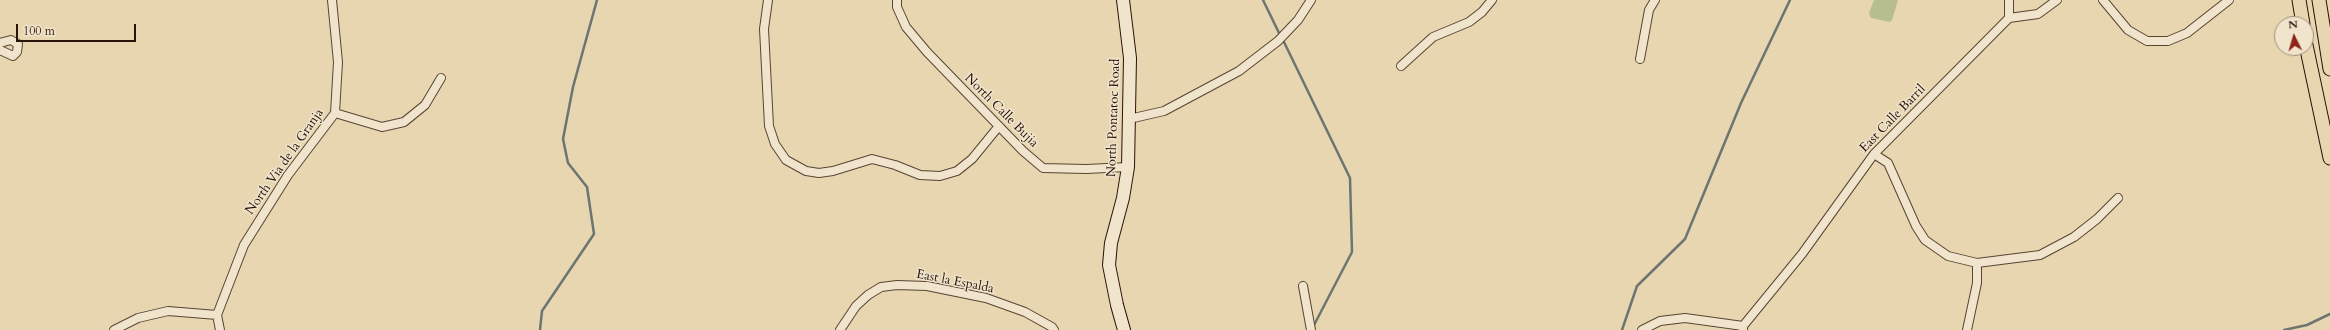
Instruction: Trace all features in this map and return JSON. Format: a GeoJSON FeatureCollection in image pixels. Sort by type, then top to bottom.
{"type":"FeatureCollection","features":[{"type":"Feature","properties":{"kind":"main road"},"geometry":{"type":"LineString","coordinates":[[2299,0],[2302,16]]}},
{"type":"Feature","properties":{"kind":"main road"},"geometry":{"type":"LineString","coordinates":[[2319,0],[2330,69]]}},
{"type":"Feature","properties":{"kind":"main road"},"geometry":{"type":"LineString","coordinates":[[2308,56],[2330,158]]}},
{"type":"Feature","properties":{"kind":"street","name":"North Via de la Granja"},"geometry":{"type":"LineString","coordinates":[[217,315],[244,245],[288,175],[334,113],[338,62],[332,0]]}},
{"type":"Feature","properties":{"kind":"street"},"geometry":{"type":"LineString","coordinates":[[768,0],[764,29],[769,126],[774,144],[786,160],[806,171],[818,173],[833,171],[872,159],[895,165],[920,175],[940,176],[957,171],[972,159],[999,126]]}},
{"type":"Feature","properties":{"kind":"street","name":"North Calle Bujia"},"geometry":{"type":"LineString","coordinates":[[897,0],[897,7],[906,27],[927,52],[1023,151],[1043,168],[1086,170],[1128,168]]}},
{"type":"Feature","properties":{"kind":"street","name":"North Pontatoc Road"},"geometry":{"type":"LineString","coordinates":[[1123,0],[1130,58],[1128,168],[1123,198],[1111,243],[1110,260],[1112,286],[1124,330]]}},
{"type":"Feature","properties":{"kind":"street"},"geometry":{"type":"LineString","coordinates":[[1129,119],[1164,111],[1239,71],[1278,41],[1298,20],[1311,0]]}},
{"type":"Feature","properties":{"kind":"street"},"geometry":{"type":"LineString","coordinates":[[1401,66],[1433,37],[1469,22],[1482,12],[1492,0]]}},
{"type":"Feature","properties":{"kind":"street"},"geometry":{"type":"LineString","coordinates":[[1640,59],[1649,10],[1655,0]]}},
{"type":"Feature","properties":{"kind":"street"},"geometry":{"type":"LineString","coordinates":[[2009,0],[2009,18],[2038,14],[2057,0]]}},
{"type":"Feature","properties":{"kind":"street"},"geometry":{"type":"LineString","coordinates":[[2103,0],[2128,30],[2147,40],[2168,41],[2187,33],[2229,0]]}},
{"type":"Feature","properties":{"kind":"street","name":"East Calle Barril"},"geometry":{"type":"LineString","coordinates":[[1743,328],[1802,254],[1874,154],[2009,18]]}},
{"type":"Feature","properties":{"kind":"street"},"geometry":{"type":"LineString","coordinates":[[0,43],[11,40],[18,44],[17,52],[13,56],[0,50]]}},
{"type":"Feature","properties":{"kind":"street"},"geometry":{"type":"LineString","coordinates":[[334,113],[382,127],[404,122],[424,104],[441,78]]}},
{"type":"Feature","properties":{"kind":"street"},"geometry":{"type":"LineString","coordinates":[[1874,154],[1888,163],[1916,226],[1925,240],[1948,256],[1977,264],[2040,255],[2074,237],[2097,219],[2118,198]]}},
{"type":"Feature","properties":{"kind":"street"},"geometry":{"type":"LineString","coordinates":[[1967,330],[1977,283],[1977,264]]}},
{"type":"Feature","properties":{"kind":"street","name":"East la Espalda"},"geometry":{"type":"LineString","coordinates":[[840,330],[856,306],[868,295],[881,287],[896,285],[926,286],[986,298],[1026,312],[1052,327],[1054,330]]}},
{"type":"Feature","properties":{"kind":"street"},"geometry":{"type":"LineString","coordinates":[[1303,286],[1310,330]]}},
{"type":"Feature","properties":{"kind":"street"},"geometry":{"type":"LineString","coordinates":[[114,330],[138,318],[168,311],[217,315],[220,330]]}},
{"type":"Feature","properties":{"kind":"street"},"geometry":{"type":"LineString","coordinates":[[1642,330],[1660,321],[1685,318],[1743,328]]}},
{"type":"Feature","properties":{"kind":"green space"},"geometry":{"type":"Polygon","coordinates":[[[1874,0],[1898,0],[1890,22],[1871,18],[1869,13],[1874,0]]]}},
{"type":"Feature","properties":{"kind":"waterway"},"geometry":{"type":"LineString","coordinates":[[540,330],[542,311],[594,234],[587,187],[568,163],[563,139],[573,87],[597,0]]}},
{"type":"Feature","properties":{"kind":"waterway"},"geometry":{"type":"LineString","coordinates":[[1263,0],[1280,35]]}},
{"type":"Feature","properties":{"kind":"waterway"},"geometry":{"type":"LineString","coordinates":[[1622,330],[1637,286],[1685,239],[1741,103],[1790,0]]}},
{"type":"Feature","properties":{"kind":"waterway"},"geometry":{"type":"LineString","coordinates":[[1283,40],[1350,178],[1352,252],[1313,327]]}},
{"type":"Feature","properties":{"kind":"waterway"},"geometry":{"type":"LineString","coordinates":[[2284,330],[2307,325],[2330,314]]}}]}
